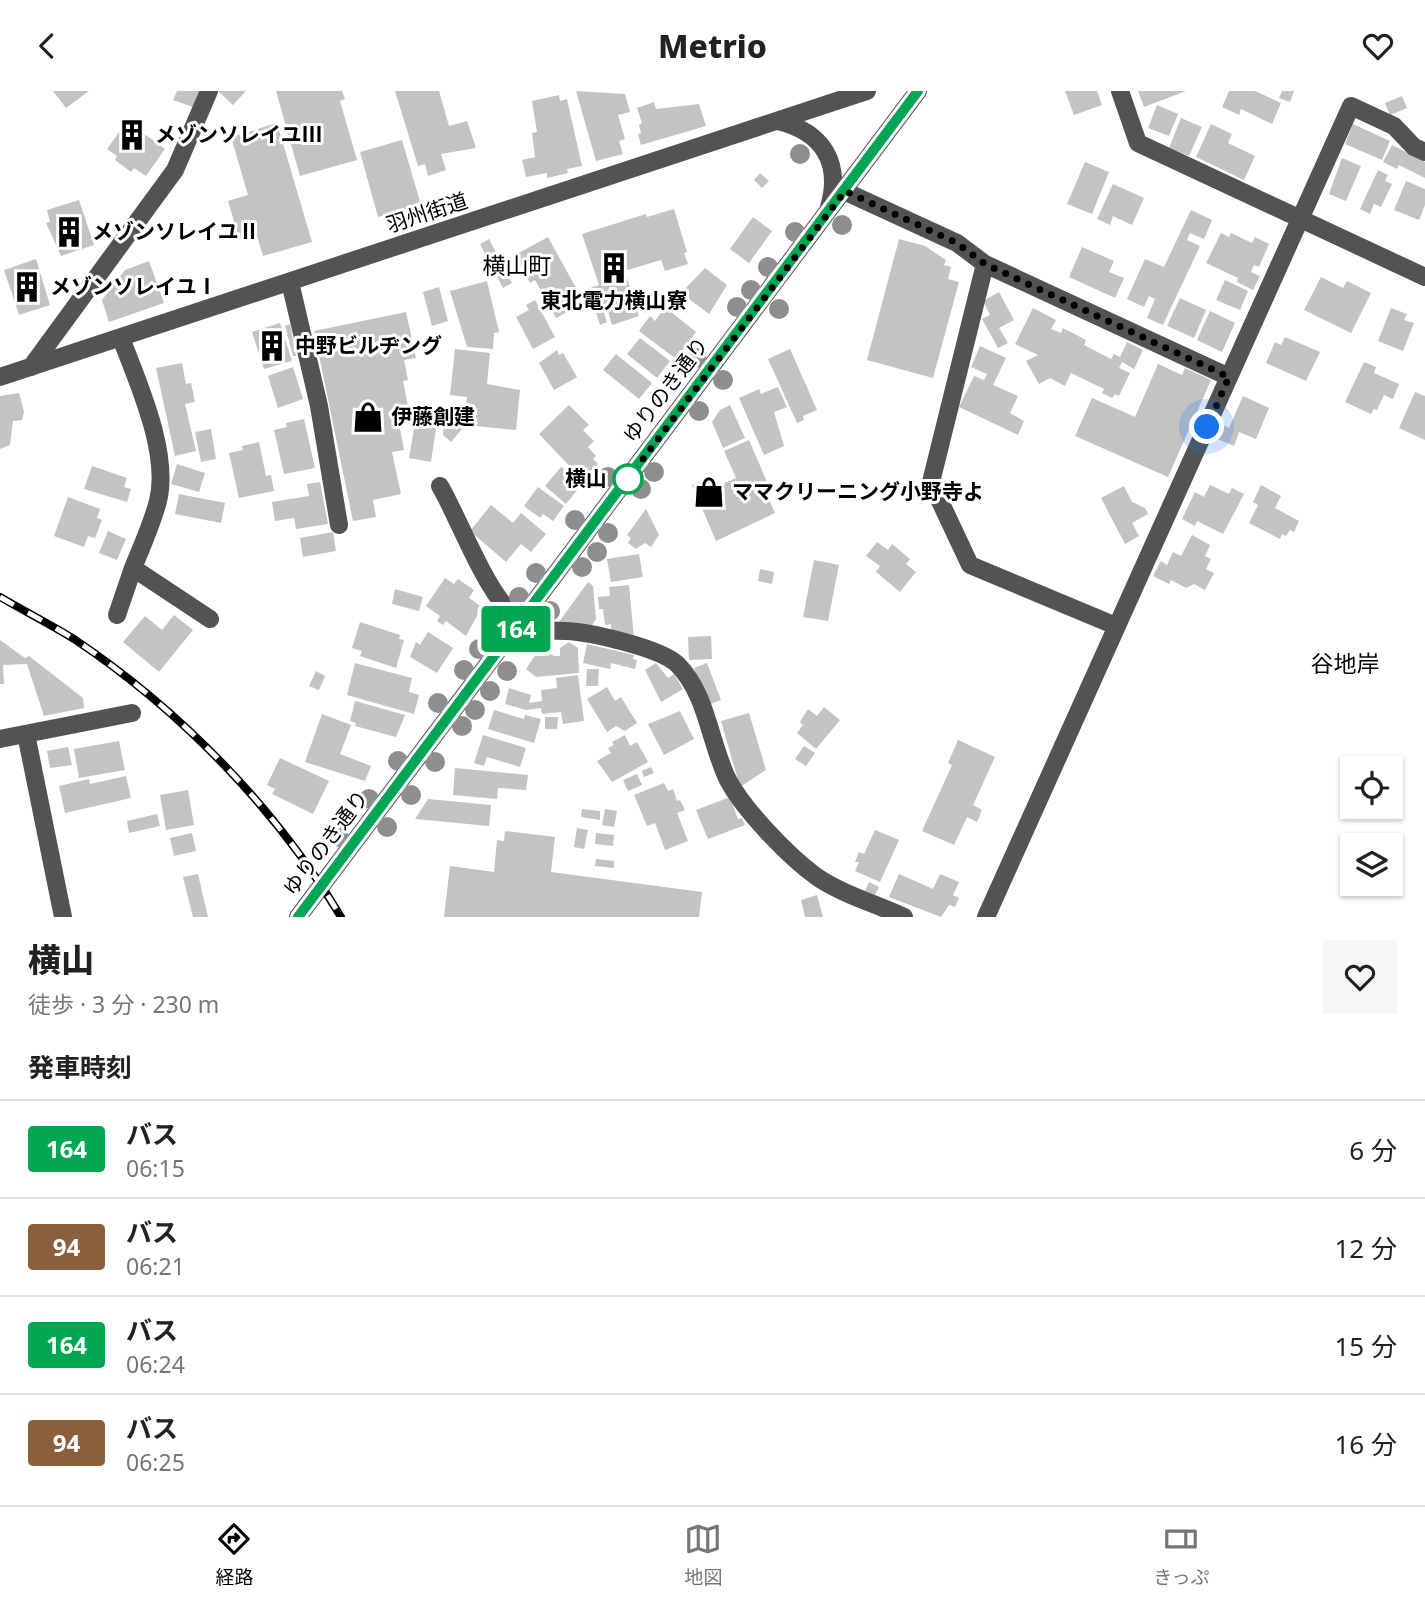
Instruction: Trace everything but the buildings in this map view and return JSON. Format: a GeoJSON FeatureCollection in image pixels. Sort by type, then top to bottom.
{"type":"FeatureCollection","features":[{"type":"Feature","properties":{"kind":"street"},"geometry":{"type":"LineString","coordinates":[[31,367],[175,170],[209,91]]}},
{"type":"Feature","properties":{"kind":"street","name":"羽州街道"},"geometry":{"type":"LineString","coordinates":[[0,377],[867,91]]}},
{"type":"Feature","properties":{"kind":"street","name":"ゆりのき通り"},"geometry":{"type":"LineString","coordinates":[[298,917],[918,91]]}},
{"type":"Feature","properties":{"kind":"street"},"geometry":{"type":"LineString","coordinates":[[1120,91],[1138,142],[1300,221],[1425,277]]}},
{"type":"Feature","properties":{"kind":"street"},"geometry":{"type":"LineString","coordinates":[[986,917],[1351,106],[1394,126],[1414,147],[1425,152]]}},
{"type":"Feature","properties":{"kind":"street"},"geometry":{"type":"LineString","coordinates":[[778,121],[808,132],[829,158],[835,175],[827,214]]}},
{"type":"Feature","properties":{"kind":"street"},"geometry":{"type":"LineString","coordinates":[[845,191],[957,243],[985,264],[1229,377]]}},
{"type":"Feature","properties":{"kind":"street"},"geometry":{"type":"LineString","coordinates":[[985,264],[931,482],[970,565],[1116,626]]}},
{"type":"Feature","properties":{"kind":"street"},"geometry":{"type":"LineString","coordinates":[[290,282],[319,406],[339,525]]}},
{"type":"Feature","properties":{"kind":"street"},"geometry":{"type":"LineString","coordinates":[[117,615],[159,500],[162,471],[146,404],[121,338]]}},
{"type":"Feature","properties":{"kind":"street"},"geometry":{"type":"LineString","coordinates":[[440,486],[496,593],[521,623],[543,631],[568,631],[637,647],[661,654],[677,664],[702,709],[728,779],[744,803],[793,857],[818,878],[904,917]]}},
{"type":"Feature","properties":{"kind":"street"},"geometry":{"type":"LineString","coordinates":[[133,568],[210,619]]}},
{"type":"Feature","properties":{"kind":"street"},"geometry":{"type":"LineString","coordinates":[[0,739],[132,713]]}},
{"type":"Feature","properties":{"kind":"street"},"geometry":{"type":"LineString","coordinates":[[26,734],[63,917]]}},
{"type":"Feature","properties":{"kind":"railway"},"geometry":{"type":"LineString","coordinates":[[0,597],[74,639],[113,667],[188,729],[256,800],[287,838],[341,917]]}},
{"type":"Feature","properties":{"kind":"bus line","name":"164"},"geometry":{"type":"LineString","coordinates":[[298,917],[322,889],[918,91]]}},
{"type":"Feature","properties":{"kind":"place","name":"メゾンソレイユⅢ"},"geometry":{"type":"Point","coordinates":[132,135]}},
{"type":"Feature","properties":{"kind":"place","name":"メゾンソレイユⅡ"},"geometry":{"type":"Point","coordinates":[69,232]}},
{"type":"Feature","properties":{"kind":"place","name":"東北電力横山寮"},"geometry":{"type":"Point","coordinates":[614,268]}},
{"type":"Feature","properties":{"kind":"place","name":"メゾンソレイユⅠ"},"geometry":{"type":"Point","coordinates":[27,287]}},
{"type":"Feature","properties":{"kind":"place","name":"中野ビルヂング"},"geometry":{"type":"Point","coordinates":[272,346]}},
{"type":"Feature","properties":{"kind":"place","name":"伊藤創建"},"geometry":{"type":"Point","coordinates":[368,417]}},
{"type":"Feature","properties":{"kind":"place","name":"横山"},"geometry":{"type":"Point","coordinates":[628,479]}},
{"type":"Feature","properties":{"kind":"place","name":"ママクリーニング小野寺よ"},"geometry":{"type":"Point","coordinates":[709,492]}},
{"type":"Feature","properties":{"kind":"district","name":"横山町"},"geometry":{"type":"Point","coordinates":[517,266]}},
{"type":"Feature","properties":{"kind":"district","name":"谷地岸"},"geometry":{"type":"Point","coordinates":[1345,664]}},
{"type":"Feature","properties":{"kind":"route"},"geometry":{"type":"LineString","coordinates":[[628,479],[845,191],[919,223],[957,243],[985,264],[1229,377],[1207,427]]}}]}
